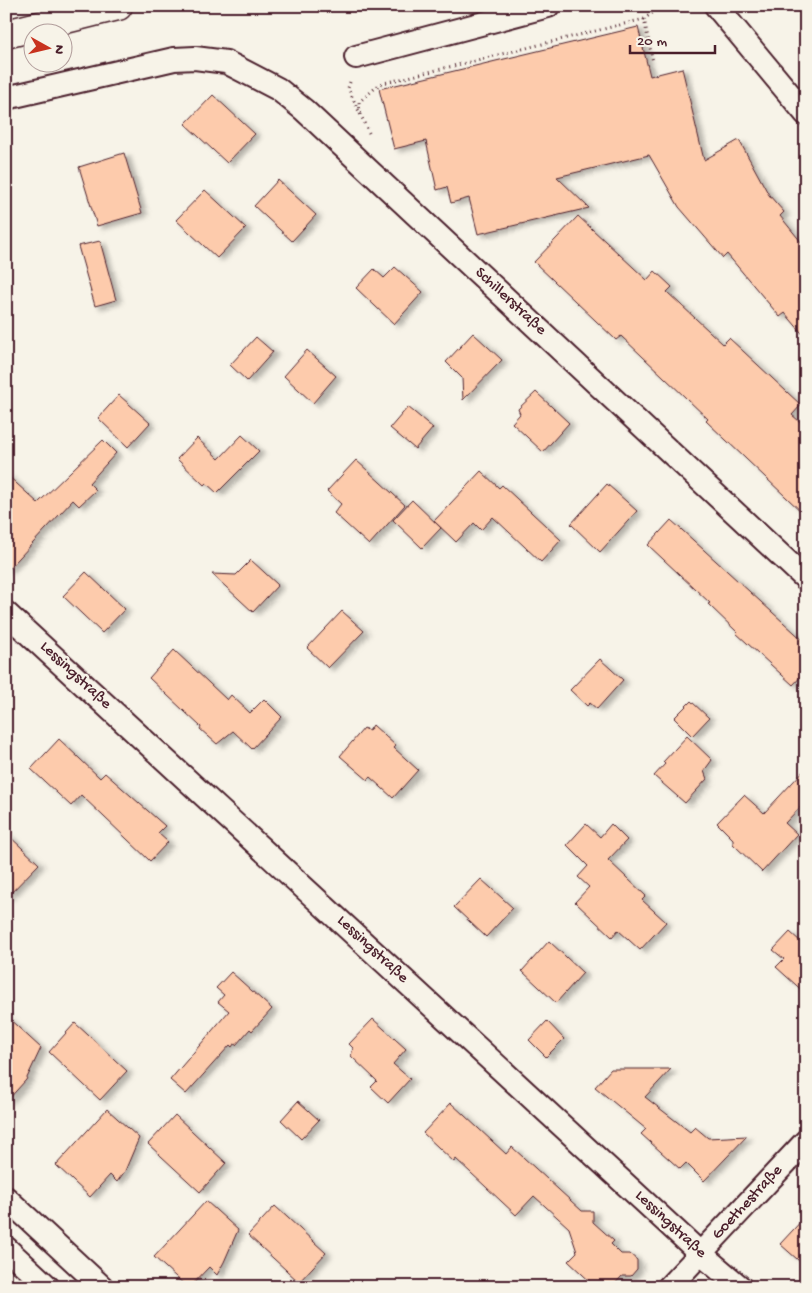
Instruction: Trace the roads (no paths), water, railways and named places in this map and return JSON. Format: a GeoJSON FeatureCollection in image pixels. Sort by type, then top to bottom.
{"type":"FeatureCollection","features":[{"type":"Feature","properties":{"kind":"highway"},"geometry":{"type":"LineString","coordinates":[[6,34],[118,6]]}},
{"type":"Feature","properties":{"kind":"street"},"geometry":{"type":"LineString","coordinates":[[356,57],[548,6]]}},
{"type":"Feature","properties":{"kind":"street"},"geometry":{"type":"LineString","coordinates":[[716,6],[806,114]]}},
{"type":"Feature","properties":{"kind":"street","name":"Schillerstraße"},"geometry":{"type":"LineString","coordinates":[[6,98],[174,58],[195,58],[226,62],[278,89],[304,110],[806,579]]}},
{"type":"Feature","properties":{"kind":"street","name":"Lessingstraße"},"geometry":{"type":"LineString","coordinates":[[6,613],[700,1253],[740,1287]]}},
{"type":"Feature","properties":{"kind":"street","name":"Goethestraße"},"geometry":{"type":"LineString","coordinates":[[669,1287],[806,1141]]}},
{"type":"Feature","properties":{"kind":"street"},"geometry":{"type":"LineString","coordinates":[[6,1198],[102,1287]]}},
{"type":"Feature","properties":{"kind":"street"},"geometry":{"type":"LineString","coordinates":[[6,1248],[48,1287]]}}]}
